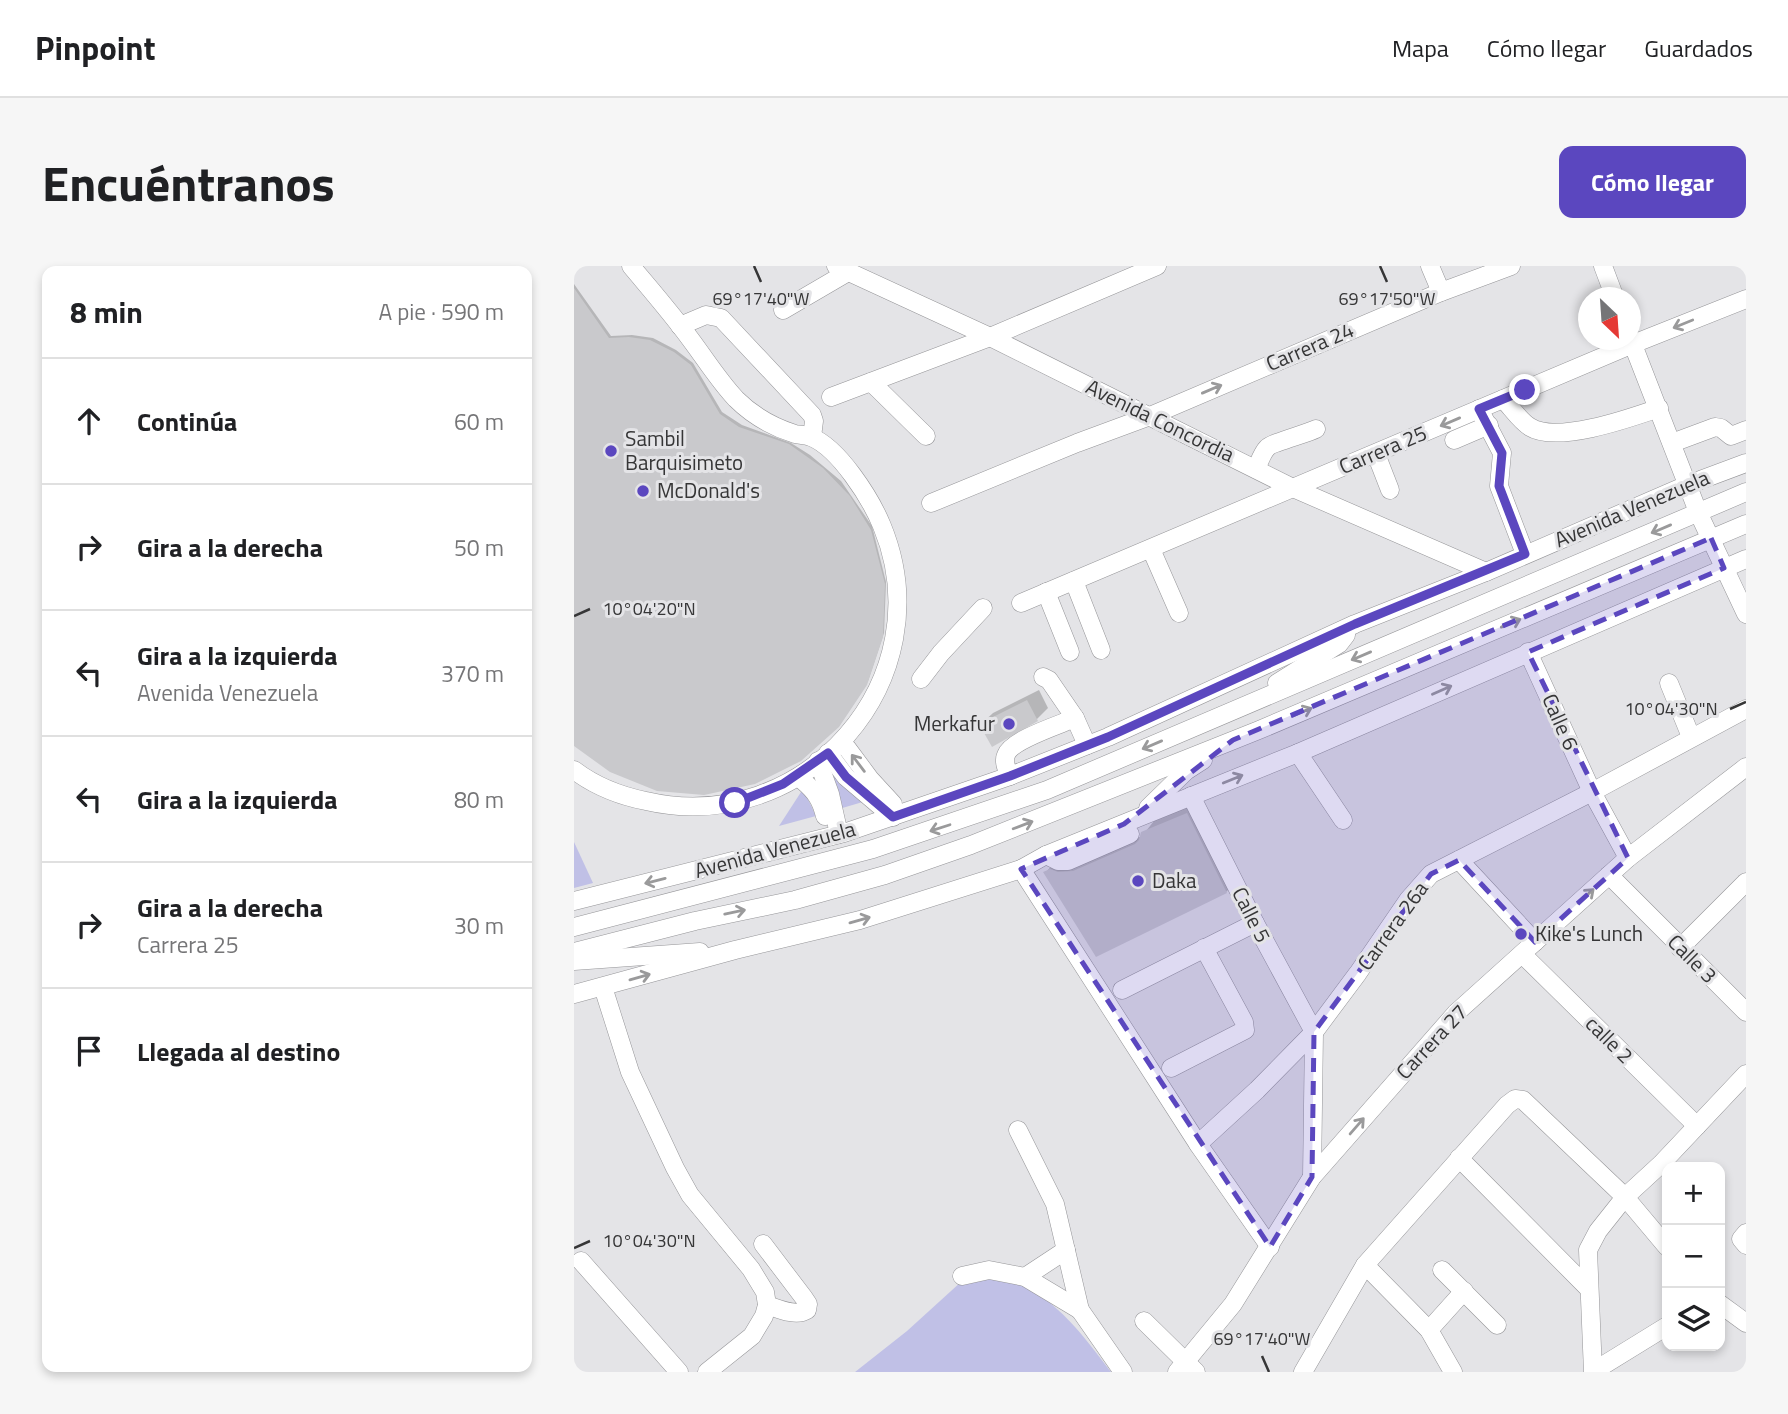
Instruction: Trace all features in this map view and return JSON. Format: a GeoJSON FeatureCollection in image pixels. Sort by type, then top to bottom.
{"type":"FeatureCollection","features":[{"type":"Feature","properties":{"kind":"street"},"geometry":{"type":"LineString","coordinates":[[574,770],[605,788],[642,800],[674,806],[708,807],[735,803],[766,793],[794,778],[823,757],[862,719],[876,694],[891,655],[897,616],[898,596],[892,556],[883,527],[873,506],[851,473],[831,452],[811,437],[785,430],[748,409],[726,388],[631,266]]}},
{"type":"Feature","properties":{"kind":"street"},"geometry":{"type":"LineString","coordinates":[[831,397],[990,337],[1157,266]]}},
{"type":"Feature","properties":{"kind":"street"},"geometry":{"type":"LineString","coordinates":[[1430,266],[1441,292]]}},
{"type":"Feature","properties":{"kind":"street","name":"Carrera 24"},"geometry":{"type":"LineString","coordinates":[[931,503],[1150,416],[1441,292],[1511,266]]}},
{"type":"Feature","properties":{"kind":"street"},"geometry":{"type":"LineString","coordinates":[[1603,266],[1611,287]]}},
{"type":"Feature","properties":{"kind":"street"},"geometry":{"type":"LineString","coordinates":[[783,310],[842,269]]}},
{"type":"Feature","properties":{"kind":"street","name":"Avenida Concordia"},"geometry":{"type":"LineString","coordinates":[[842,269],[990,337],[1293,488],[1486,572]]}},
{"type":"Feature","properties":{"kind":"street","name":"Carrera 25"},"geometry":{"type":"LineString","coordinates":[[1641,337],[1746,299]]}},
{"type":"Feature","properties":{"kind":"street"},"geometry":{"type":"LineString","coordinates":[[680,326],[706,315],[720,318],[812,415],[814,421],[811,437]]}},
{"type":"Feature","properties":{"kind":"street","name":"Carrera 25"},"geometry":{"type":"LineString","coordinates":[[1021,604],[1376,454],[1610,350]]}},
{"type":"Feature","properties":{"kind":"street"},"geometry":{"type":"LineString","coordinates":[[1636,350],[1698,512],[1746,614]]}},
{"type":"Feature","properties":{"kind":"street"},"geometry":{"type":"LineString","coordinates":[[871,382],[926,436]]}},
{"type":"Feature","properties":{"kind":"street"},"geometry":{"type":"LineString","coordinates":[[1503,399],[1531,428],[1550,432],[1572,433],[1659,408]]}},
{"type":"Feature","properties":{"kind":"street"},"geometry":{"type":"LineString","coordinates":[[1479,409],[1502,453],[1499,486],[1525,554]]}},
{"type":"Feature","properties":{"kind":"street"},"geometry":{"type":"LineString","coordinates":[[1454,440],[1489,425]]}},
{"type":"Feature","properties":{"kind":"street"},"geometry":{"type":"LineString","coordinates":[[1672,443],[1715,427],[1731,436],[1746,429]]}},
{"type":"Feature","properties":{"kind":"street"},"geometry":{"type":"LineString","coordinates":[[1256,469],[1267,448],[1276,442],[1298,438],[1316,429]]}},
{"type":"Feature","properties":{"kind":"street"},"geometry":{"type":"LineString","coordinates":[[1376,454],[1390,490]]}},
{"type":"Feature","properties":{"kind":"street","name":"Avenida Venezuela"},"geometry":{"type":"LineString","coordinates":[[574,901],[833,836],[1010,776],[1087,745],[1355,624],[1486,572],[1687,485],[1746,463]]}},
{"type":"Feature","properties":{"kind":"street","name":"Avenida Venezuela"},"geometry":{"type":"LineString","coordinates":[[574,927],[813,866],[960,821],[1047,790],[1746,492]]}},
{"type":"Feature","properties":{"kind":"street"},"geometry":{"type":"LineString","coordinates":[[574,953],[695,921],[795,900],[885,875],[1060,811],[1746,524]]}},
{"type":"Feature","properties":{"kind":"street"},"geometry":{"type":"LineString","coordinates":[[1152,549],[1179,613]]}},
{"type":"Feature","properties":{"kind":"street"},"geometry":{"type":"LineString","coordinates":[[574,994],[735,950],[860,920],[1021,869],[1046,855],[1298,753],[1746,559]]}},
{"type":"Feature","properties":{"kind":"street"},"geometry":{"type":"LineString","coordinates":[[1074,581],[1101,650]]}},
{"type":"Feature","properties":{"kind":"street"},"geometry":{"type":"LineString","coordinates":[[1046,592],[1070,652]]}},
{"type":"Feature","properties":{"kind":"street"},"geometry":{"type":"LineString","coordinates":[[921,679],[941,653],[984,608]]}},
{"type":"Feature","properties":{"kind":"street"},"geometry":{"type":"LineString","coordinates":[[1242,707],[1339,643],[1355,624]]}},
{"type":"Feature","properties":{"kind":"street","name":"Calle 6"},"geometry":{"type":"LineString","coordinates":[[1528,652],[1592,792],[1628,858]]}},
{"type":"Feature","properties":{"kind":"street"},"geometry":{"type":"LineString","coordinates":[[1043,677],[1049,680],[1075,718],[1087,745]]}},
{"type":"Feature","properties":{"kind":"street"},"geometry":{"type":"LineString","coordinates":[[1669,682],[1691,737]]}},
{"type":"Feature","properties":{"kind":"street","name":"Carrera 26a"},"geometry":{"type":"LineString","coordinates":[[1198,1144],[1257,1090],[1314,1032],[1408,900],[1431,874],[1746,709]]}},
{"type":"Feature","properties":{"kind":"street"},"geometry":{"type":"LineString","coordinates":[[1010,776],[1005,764],[1006,754],[1012,745],[1075,718]]}},
{"type":"Feature","properties":{"kind":"street"},"geometry":{"type":"LineString","coordinates":[[1125,824],[1154,803],[1186,771],[1233,740]]}},
{"type":"Feature","properties":{"kind":"street"},"geometry":{"type":"LineString","coordinates":[[847,748],[898,816]]}},
{"type":"Feature","properties":{"kind":"street"},"geometry":{"type":"LineString","coordinates":[[1298,753],[1343,820]]}},
{"type":"Feature","properties":{"kind":"street"},"geometry":{"type":"LineString","coordinates":[[823,757],[898,816]]}},
{"type":"Feature","properties":{"kind":"street"},"geometry":{"type":"LineString","coordinates":[[823,757],[830,794],[833,836]]}},
{"type":"Feature","properties":{"kind":"street","name":"Carrera 27"},"geometry":{"type":"LineString","coordinates":[[1186,1369],[1233,1304],[1312,1177],[1456,1013],[1628,858],[1746,767]]}},
{"type":"Feature","properties":{"kind":"street"},"geometry":{"type":"LineString","coordinates":[[803,781],[822,802],[833,836]]}},
{"type":"Feature","properties":{"kind":"street","name":"Calle 5"},"geometry":{"type":"LineString","coordinates":[[1191,796],[1314,1032]]}},
{"type":"Feature","properties":{"kind":"street"},"geometry":{"type":"LineString","coordinates":[[1046,855],[1058,861],[1068,861],[1138,829],[1144,814]]}},
{"type":"Feature","properties":{"kind":"street","name":"calle 2"},"geometry":{"type":"LineString","coordinates":[[1459,860],[1528,948],[1697,1126]]}},
{"type":"Feature","properties":{"kind":"street"},"geometry":{"type":"LineString","coordinates":[[1021,869],[1198,1144],[1270,1247]]}},
{"type":"Feature","properties":{"kind":"street","name":"Calle 3"},"geometry":{"type":"LineString","coordinates":[[1609,875],[1746,1012]]}},
{"type":"Feature","properties":{"kind":"street"},"geometry":{"type":"LineString","coordinates":[[1680,948],[1746,882]]}},
{"type":"Feature","properties":{"kind":"street"},"geometry":{"type":"LineString","coordinates":[[574,907],[689,897]]}},
{"type":"Feature","properties":{"kind":"street"},"geometry":{"type":"LineString","coordinates":[[1122,990],[1255,923]]}},
{"type":"Feature","properties":{"kind":"street"},"geometry":{"type":"LineString","coordinates":[[1171,1068],[1245,1030],[1244,1022],[1204,948]]}},
{"type":"Feature","properties":{"kind":"street"},"geometry":{"type":"LineString","coordinates":[[574,961],[735,950]]}},
{"type":"Feature","properties":{"kind":"street"},"geometry":{"type":"LineString","coordinates":[[603,987],[631,1073],[675,1168],[690,1195],[751,1269],[765,1292],[768,1305],[752,1336],[707,1372]]}},
{"type":"Feature","properties":{"kind":"street"},"geometry":{"type":"LineString","coordinates":[[1312,1177],[1314,1032]]}},
{"type":"Feature","properties":{"kind":"street"},"geometry":{"type":"LineString","coordinates":[[1662,1329],[1594,1371],[1588,1250],[1598,1231],[1625,1197],[1746,1074]]}},
{"type":"Feature","properties":{"kind":"street"},"geometry":{"type":"LineString","coordinates":[[1303,1372],[1365,1265],[1515,1099],[1523,1100],[1625,1197],[1662,1241]]}},
{"type":"Feature","properties":{"kind":"street"},"geometry":{"type":"LineString","coordinates":[[1018,1130],[1055,1204],[1080,1310],[1123,1372]]}},
{"type":"Feature","properties":{"kind":"street"},"geometry":{"type":"LineString","coordinates":[[1459,1158],[1589,1289]]}},
{"type":"Feature","properties":{"kind":"street"},"geometry":{"type":"LineString","coordinates":[[763,1244],[804,1298],[807,1310],[796,1313],[768,1305]]}},
{"type":"Feature","properties":{"kind":"street"},"geometry":{"type":"LineString","coordinates":[[1026,1277],[1066,1250]]}},
{"type":"Feature","properties":{"kind":"street"},"geometry":{"type":"LineString","coordinates":[[581,1261],[679,1372]]}},
{"type":"Feature","properties":{"kind":"street"},"geometry":{"type":"LineString","coordinates":[[1365,1265],[1429,1330],[1453,1372]]}},
{"type":"Feature","properties":{"kind":"street"},"geometry":{"type":"LineString","coordinates":[[962,1276],[989,1270],[1026,1277],[1080,1310]]}},
{"type":"Feature","properties":{"kind":"street"},"geometry":{"type":"LineString","coordinates":[[1442,1270],[1497,1325]]}},
{"type":"Feature","properties":{"kind":"street"},"geometry":{"type":"LineString","coordinates":[[1429,1330],[1464,1291]]}},
{"type":"Feature","properties":{"kind":"street"},"geometry":{"type":"LineString","coordinates":[[1725,1308],[1746,1323]]}},
{"type":"Feature","properties":{"kind":"street"},"geometry":{"type":"LineString","coordinates":[[1144,1321],[1186,1369]]}},
{"type":"Feature","properties":{"kind":"highlighted area"},"geometry":{"type":"Polygon","coordinates":[[[1711,538],[1724,568],[1528,652],[1628,858],[1535,942],[1459,860],[1431,874],[1314,1032],[1312,1177],[1270,1247],[1021,869],[1124,824],[1233,740],[1711,538]]]}},
{"type":"Feature","properties":{"kind":"shaded area"},"geometry":{"type":"Polygon","coordinates":[[[830,766],[866,801],[839,809],[830,766]]]}},
{"type":"Feature","properties":{"kind":"shaded area"},"geometry":{"type":"Polygon","coordinates":[[[803,789],[816,816],[779,826],[803,789]]]}},
{"type":"Feature","properties":{"kind":"shaded area"},"geometry":{"type":"Polygon","coordinates":[[[574,842],[593,883],[574,888],[574,842]]]}},
{"type":"Feature","properties":{"kind":"shaded area"},"geometry":{"type":"Polygon","coordinates":[[[984,1277],[1011,1279],[1041,1296],[1079,1332],[1111,1372],[855,1372],[907,1331],[962,1281],[984,1277]]]}},
{"type":"Feature","properties":{"kind":"building"},"geometry":{"type":"Polygon","coordinates":[[[574,288],[609,338],[650,340],[674,352],[691,365],[720,414],[739,427],[789,444],[823,468],[850,496],[871,530],[885,584],[883,637],[867,685],[839,727],[801,761],[755,784],[704,795],[657,791],[610,772],[574,746],[574,288]]]}},
{"type":"Feature","properties":{"kind":"building","name":"Merkafur"},"geometry":{"type":"Polygon","coordinates":[[[1027,700],[1038,721],[992,747],[979,724],[1027,700]]]}},
{"type":"Feature","properties":{"kind":"building","name":"Daka"},"geometry":{"type":"Polygon","coordinates":[[[1187,813],[1227,893],[1096,957],[1043,872],[1050,869],[1058,872],[1073,871],[1135,844],[1141,832],[1187,813]]]}},
{"type":"Feature","properties":{"kind":"place","name":"Sambil Barquisimeto"},"geometry":{"type":"Point","coordinates":[611,451]}},
{"type":"Feature","properties":{"kind":"place","name":"McDonald's"},"geometry":{"type":"Point","coordinates":[643,491]}},
{"type":"Feature","properties":{"kind":"place","name":"Merkafur"},"geometry":{"type":"Point","coordinates":[1009,724]}},
{"type":"Feature","properties":{"kind":"place","name":"Daka"},"geometry":{"type":"Point","coordinates":[1138,881]}},
{"type":"Feature","properties":{"kind":"place","name":"Kike's Lunch"},"geometry":{"type":"Point","coordinates":[1521,934]}},
{"type":"Feature","properties":{"kind":"route"},"geometry":{"type":"LineString","coordinates":[[735,803],[766,793],[783,784],[828,753],[855,786],[893,817],[1010,776],[1108,737],[1355,624],[1525,554],[1499,486],[1502,453],[1479,409],[1525,390]]}}]}
